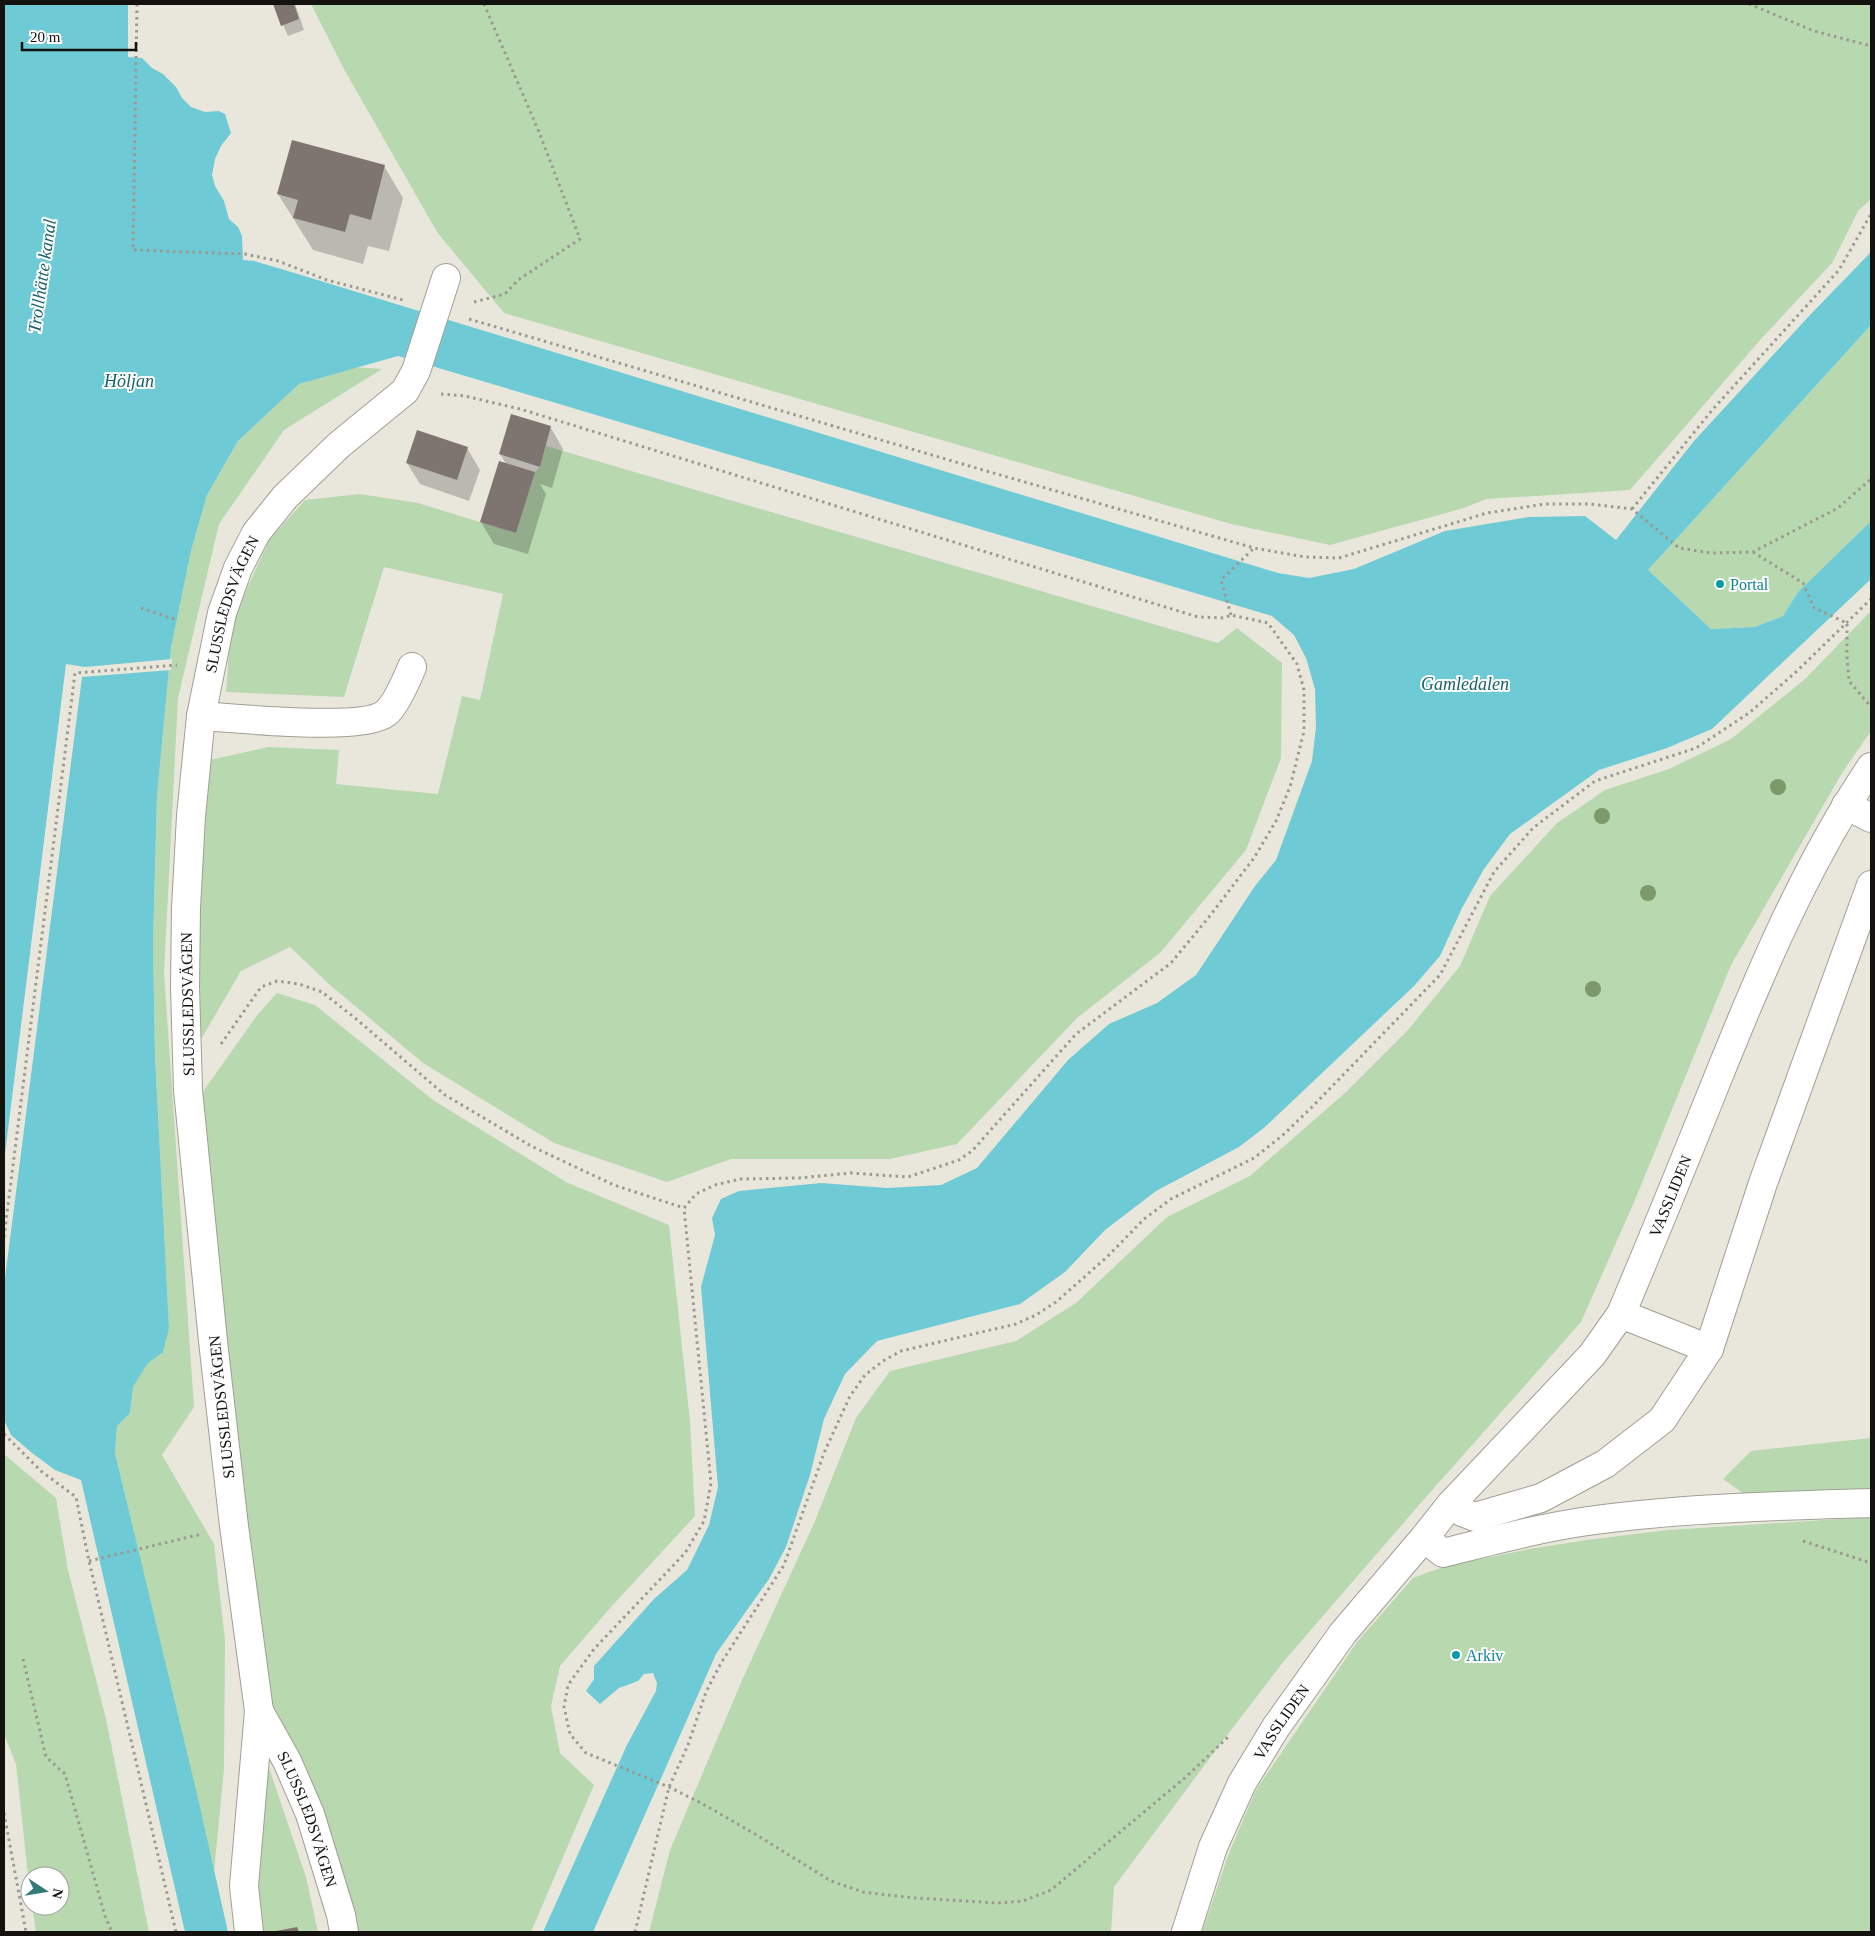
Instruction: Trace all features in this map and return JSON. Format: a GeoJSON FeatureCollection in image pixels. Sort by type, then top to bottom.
{"type":"FeatureCollection","features":[{"type":"Feature","properties":{"kind":"street"},"geometry":{"type":"LineString","coordinates":[[411,381],[446,278]]}},
{"type":"Feature","properties":{"kind":"street","name":"SLUSSLEDSVÄGEN"},"geometry":{"type":"LineString","coordinates":[[249,1932],[244,1886],[259,1711],[234,1526],[188,1090],[185,987],[186,908],[191,816],[201,716],[210,663],[222,613],[238,568],[256,533],[284,497],[411,381]]}},
{"type":"Feature","properties":{"kind":"street"},"geometry":{"type":"LineString","coordinates":[[201,716],[326,724],[364,722],[386,714],[401,691],[412,667]]}},
{"type":"Feature","properties":{"kind":"street","name":"VASSLIDEN"},"geometry":{"type":"LineString","coordinates":[[1186,1932],[1213,1847],[1242,1783],[1276,1727],[1343,1633],[1451,1504],[1592,1355],[1621,1314],[1771,951],[1813,863],[1846,805],[1871,767]]}},
{"type":"Feature","properties":{"kind":"street"},"geometry":{"type":"LineString","coordinates":[[1846,805],[1871,818]]}},
{"type":"Feature","properties":{"kind":"street"},"geometry":{"type":"LineString","coordinates":[[1451,1504],[1462,1512],[1475,1517],[1541,1498],[1605,1464],[1662,1420],[1709,1348],[1763,1183],[1871,884]]}},
{"type":"Feature","properties":{"kind":"street"},"geometry":{"type":"LineString","coordinates":[[1621,1314],[1709,1348]]}},
{"type":"Feature","properties":{"kind":"street"},"geometry":{"type":"LineString","coordinates":[[1424,1538],[1443,1553],[1530,1532],[1588,1521],[1751,1507],[1871,1503]]}},
{"type":"Feature","properties":{"kind":"street","name":"SLUSSLEDSVÄGEN"},"geometry":{"type":"LineString","coordinates":[[259,1711],[287,1761],[310,1814],[341,1916],[344,1932]]}},
{"type":"Feature","properties":{"kind":"path"},"geometry":{"type":"LineString","coordinates":[[138,4],[133,250],[245,254],[278,261],[327,280],[385,295],[1254,548],[1305,556],[1339,558],[1487,513],[1545,504],[1589,504],[1632,509],[1679,548],[1712,553],[1753,552],[1838,508],[1871,479]]}},
{"type":"Feature","properties":{"kind":"path"},"geometry":{"type":"LineString","coordinates":[[436,310],[505,294],[518,280],[580,239],[539,132],[484,4]]}},
{"type":"Feature","properties":{"kind":"path"},"geometry":{"type":"LineString","coordinates":[[1749,4],[1814,31],[1871,46]]}},
{"type":"Feature","properties":{"kind":"path"},"geometry":{"type":"LineString","coordinates":[[1632,509],[1713,409],[1839,270],[1871,214]]}},
{"type":"Feature","properties":{"kind":"path"},"geometry":{"type":"LineString","coordinates":[[411,381],[520,409],[1198,617],[1224,618],[1231,615],[1268,624],[1297,664],[1304,690],[1304,731],[1290,787],[1276,821],[1248,865],[1209,917],[1171,962],[1076,1034],[972,1151],[960,1160],[908,1178],[851,1173],[799,1178],[740,1179],[715,1185],[696,1194],[684,1208],[712,1483],[704,1521],[685,1553],[594,1649],[568,1685],[564,1707],[570,1734],[586,1753],[667,1787],[755,1834],[831,1881],[863,1892],[915,1898],[998,1903],[1023,1901],[1051,1890],[1187,1776],[1223,1741],[1240,1728],[1276,1727]]}},
{"type":"Feature","properties":{"kind":"path"},"geometry":{"type":"LineString","coordinates":[[1231,615],[1221,580],[1254,548]]}},
{"type":"Feature","properties":{"kind":"path"},"geometry":{"type":"LineString","coordinates":[[1753,552],[1803,583],[1814,608],[1847,623]]}},
{"type":"Feature","properties":{"kind":"path"},"geometry":{"type":"LineString","coordinates":[[635,1932],[667,1787],[688,1745],[706,1692],[721,1662],[784,1565],[824,1453],[850,1396],[865,1375],[883,1361],[901,1351],[1016,1324],[1036,1315],[1056,1302],[1107,1257],[1144,1219],[1171,1199],[1254,1158],[1283,1135],[1312,1107],[1440,975],[1494,872],[1532,828],[1595,781],[1696,748],[1749,713],[1871,599]]}},
{"type":"Feature","properties":{"kind":"path"},"geometry":{"type":"LineString","coordinates":[[141,608],[177,620]]}},
{"type":"Feature","properties":{"kind":"path"},"geometry":{"type":"LineString","coordinates":[[1847,623],[1849,681],[1871,707]]}},
{"type":"Feature","properties":{"kind":"path"},"geometry":{"type":"LineString","coordinates":[[4,1237],[75,672],[210,663]]}},
{"type":"Feature","properties":{"kind":"path"},"geometry":{"type":"LineString","coordinates":[[219,1047],[261,987],[277,981],[299,984],[322,992],[445,1095],[530,1146],[614,1184],[684,1208]]}},
{"type":"Feature","properties":{"kind":"path"},"geometry":{"type":"LineString","coordinates":[[4,1434],[41,1471],[76,1497],[89,1561],[176,1932]]}},
{"type":"Feature","properties":{"kind":"path"},"geometry":{"type":"LineString","coordinates":[[89,1561],[234,1526]]}},
{"type":"Feature","properties":{"kind":"path"},"geometry":{"type":"LineString","coordinates":[[23,1659],[46,1758],[66,1774],[105,1916],[112,1932]]}},
{"type":"Feature","properties":{"kind":"path"},"geometry":{"type":"LineString","coordinates":[[4,1813],[26,1932]]}},
{"type":"Feature","properties":{"kind":"green space"},"geometry":{"type":"Polygon","coordinates":[[[311,4],[1871,4],[1871,199],[1858,211],[1832,263],[1761,339],[1630,490],[1486,499],[1464,508],[1330,545],[1231,524],[504,313],[437,232],[345,71],[311,4]]]}},
{"type":"Feature","properties":{"kind":"green space"},"geometry":{"type":"Polygon","coordinates":[[[1871,325],[1871,521],[1798,592],[1783,616],[1755,627],[1711,629],[1648,570],[1871,325]]]}},
{"type":"Feature","properties":{"kind":"green space"},"geometry":{"type":"Polygon","coordinates":[[[352,367],[382,369],[284,430],[219,524],[178,698],[164,973],[194,1407],[162,1455],[214,1544],[225,1640],[224,1769],[214,1872],[115,1453],[117,1426],[130,1413],[133,1387],[169,1328],[155,1055],[153,943],[157,796],[171,648],[191,551],[207,495],[238,441],[299,384],[352,367]]]}},
{"type":"Feature","properties":{"kind":"green space"},"geometry":{"type":"Polygon","coordinates":[[[546,446],[1218,643],[1237,628],[1282,663],[1281,758],[1246,850],[1160,953],[1077,1018],[957,1144],[890,1159],[731,1159],[667,1182],[554,1143],[423,1063],[330,985],[290,947],[241,971],[197,1046],[197,892],[210,760],[268,747],[339,750],[336,784],[438,794],[462,696],[480,700],[503,594],[384,567],[344,697],[226,692],[231,624],[269,540],[305,500],[360,494],[418,503],[516,533],[535,472],[540,467],[546,446]]]}},
{"type":"Feature","properties":{"kind":"green space"},"geometry":{"type":"Polygon","coordinates":[[[1871,611],[1871,731],[1842,773],[1731,965],[1635,1200],[1581,1322],[1284,1661],[1114,1887],[1111,1932],[649,1932],[670,1850],[743,1678],[815,1521],[856,1418],[890,1371],[1016,1341],[1076,1303],[1167,1217],[1250,1176],[1345,1093],[1408,1030],[1460,966],[1490,896],[1557,823],[1605,790],[1669,769],[1731,739],[1805,679],[1871,611]]]}},
{"type":"Feature","properties":{"kind":"green space"},"geometry":{"type":"Polygon","coordinates":[[[277,993],[315,1005],[433,1100],[566,1182],[669,1225],[690,1421],[695,1516],[611,1607],[560,1666],[551,1706],[560,1753],[594,1785],[531,1932],[352,1932],[266,1701],[247,1559],[202,1093],[258,1014],[277,993]]]}},
{"type":"Feature","properties":{"kind":"green space"},"geometry":{"type":"Polygon","coordinates":[[[1871,1438],[1871,1492],[1750,1498],[1723,1479],[1751,1451],[1871,1438]]]}},
{"type":"Feature","properties":{"kind":"green space"},"geometry":{"type":"Polygon","coordinates":[[[4,1454],[56,1498],[68,1570],[106,1719],[149,1932],[36,1932],[34,1916],[70,1916],[70,1866],[27,1866],[16,1764],[4,1734],[4,1454]]]}},
{"type":"Feature","properties":{"kind":"green space"},"geometry":{"type":"Polygon","coordinates":[[[1871,1517],[1871,1932],[1202,1932],[1229,1853],[1256,1790],[1357,1642],[1413,1578],[1443,1567],[1529,1549],[1587,1540],[1668,1530],[1871,1517]]]}},
{"type":"Feature","properties":{"kind":"green space"},"geometry":{"type":"Polygon","coordinates":[[[267,1762],[306,1877],[318,1932],[255,1932],[250,1894],[267,1762]]]}},
{"type":"Feature","properties":{"kind":"water"},"geometry":{"type":"Polygon","coordinates":[[[4,4],[128,4],[128,57],[142,58],[152,68],[163,74],[176,87],[182,98],[191,107],[205,112],[219,111],[225,114],[231,133],[221,146],[215,159],[212,175],[215,186],[224,201],[229,219],[238,227],[242,236],[243,260],[254,261],[288,271],[1278,573],[1309,578],[1354,569],[1445,531],[1529,517],[1585,516],[1616,540],[1694,441],[1809,316],[1871,252],[1871,325],[1648,570],[1711,629],[1755,627],[1783,616],[1798,592],[1871,521],[1871,579],[1712,729],[1667,748],[1599,770],[1510,834],[1484,869],[1462,908],[1440,956],[1414,986],[1265,1127],[1239,1147],[1156,1191],[1105,1230],[1065,1272],[1020,1304],[877,1341],[845,1374],[824,1419],[810,1475],[786,1547],[769,1579],[716,1654],[593,1932],[543,1932],[627,1745],[656,1691],[657,1683],[653,1673],[644,1674],[638,1681],[619,1688],[600,1704],[586,1691],[594,1679],[594,1666],[654,1599],[687,1570],[709,1525],[718,1487],[701,1287],[715,1235],[712,1218],[721,1199],[739,1191],[821,1183],[887,1188],[941,1185],[977,1168],[1068,1060],[1109,1024],[1157,1003],[1196,975],[1255,886],[1276,860],[1312,761],[1316,727],[1315,689],[1306,658],[1294,635],[1272,616],[398,356],[299,384],[238,441],[207,495],[191,551],[171,648],[157,796],[153,943],[155,1055],[169,1328],[163,1352],[148,1363],[133,1387],[130,1413],[117,1426],[115,1453],[197,1794],[228,1932],[185,1932],[81,1480],[55,1470],[32,1453],[11,1435],[4,1420],[4,4]]]}},
{"type":"Feature","properties":{"kind":"pier"},"geometry":{"type":"Polygon","coordinates":[[[172,659],[171,670],[82,677],[4,1286],[4,1162],[66,664],[85,667],[172,659]]]}},
{"type":"Feature","properties":{"kind":"building"},"geometry":{"type":"Polygon","coordinates":[[[273,4],[294,4],[299,19],[281,26],[273,4]]]}},
{"type":"Feature","properties":{"kind":"building"},"geometry":{"type":"Polygon","coordinates":[[[292,140],[385,165],[371,220],[350,214],[345,232],[293,218],[298,200],[277,194],[292,140]]]}},
{"type":"Feature","properties":{"kind":"building"},"geometry":{"type":"Polygon","coordinates":[[[511,414],[551,426],[540,467],[499,454],[511,414]]]}},
{"type":"Feature","properties":{"kind":"building"},"geometry":{"type":"Polygon","coordinates":[[[417,430],[468,447],[457,480],[406,463],[417,430]]]}},
{"type":"Feature","properties":{"kind":"building"},"geometry":{"type":"Polygon","coordinates":[[[499,461],[535,472],[516,533],[480,522],[499,461]]]}},
{"type":"Feature","properties":{"kind":"building"},"geometry":{"type":"Polygon","coordinates":[[[297,1927],[299,1932],[276,1932],[276,1931],[297,1927]]]}},
{"type":"Feature","properties":{"kind":"place","name":"Portal"},"geometry":{"type":"Point","coordinates":[1720,584]}},
{"type":"Feature","properties":{"kind":"place","name":"Arkiv"},"geometry":{"type":"Point","coordinates":[1456,1655]}},
{"type":"Feature","properties":{"kind":"water label","name":"Trollhätte kanal"},"geometry":{"type":"Point","coordinates":[42,276]}},
{"type":"Feature","properties":{"kind":"water label","name":"Höljan"},"geometry":{"type":"Point","coordinates":[129,381]}},
{"type":"Feature","properties":{"kind":"water label","name":"Gamledalen"},"geometry":{"type":"Point","coordinates":[1465,684]}}]}
